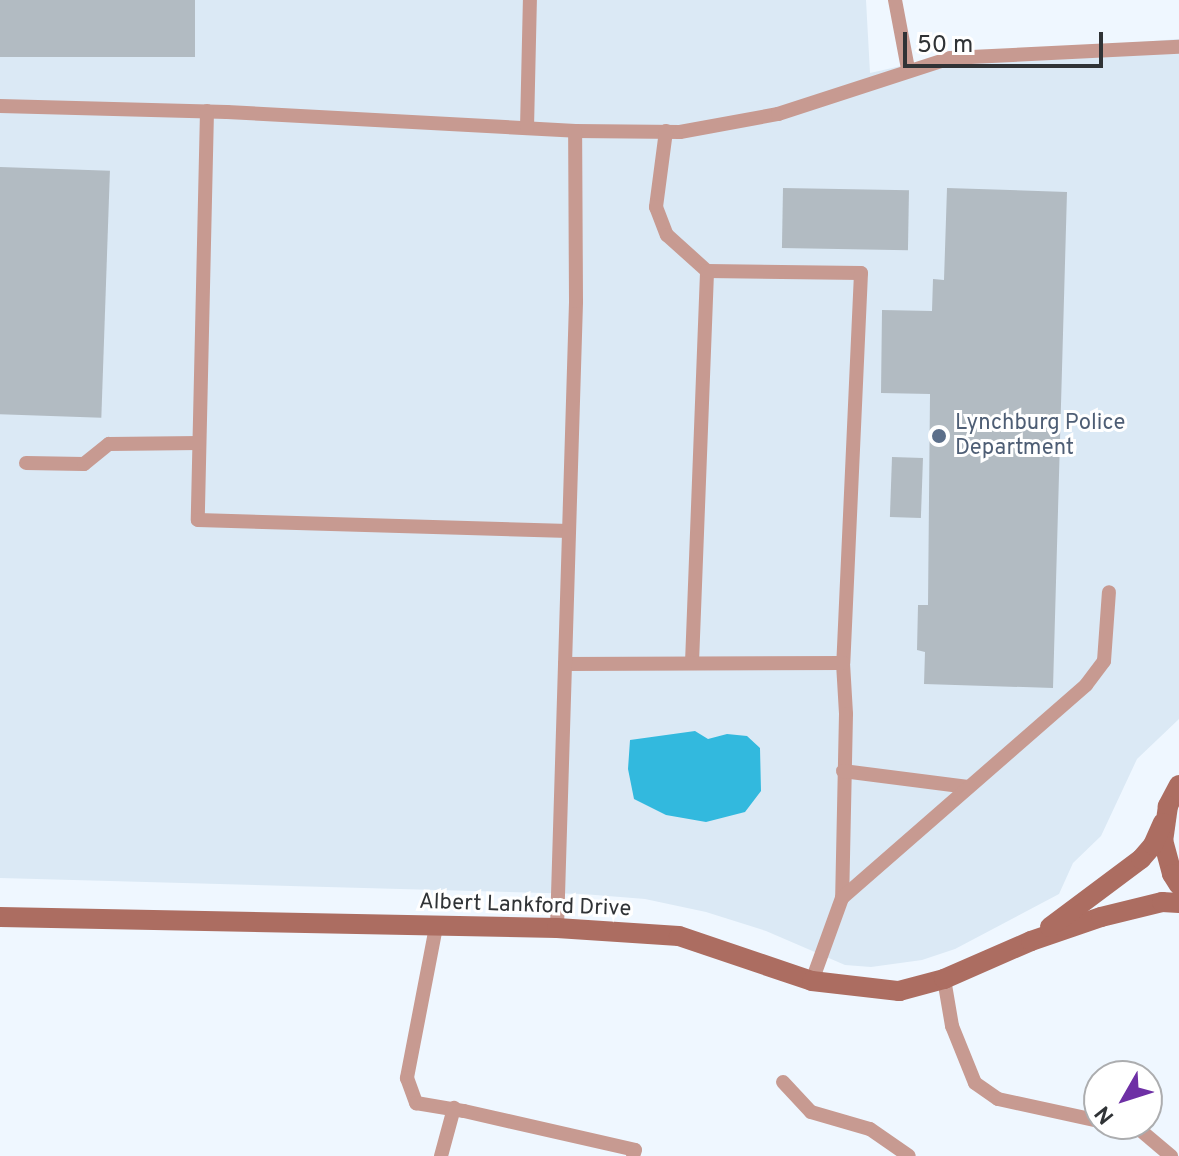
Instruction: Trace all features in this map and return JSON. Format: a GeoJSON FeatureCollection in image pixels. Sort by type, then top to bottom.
{"type":"FeatureCollection","features":[{"type":"Feature","properties":{"kind":"street","name":"Albert Lankford Drive"},"geometry":{"type":"LineString","coordinates":[[1031,941],[1121,877],[1153,845],[1179,785]]}},
{"type":"Feature","properties":{"kind":"street"},"geometry":{"type":"LineString","coordinates":[[1163,823],[1166,858],[1179,885]]}},
{"type":"Feature","properties":{"kind":"street","name":"Albert Lankford Drive"},"geometry":{"type":"LineString","coordinates":[[0,917],[557,928],[679,936],[812,981],[899,991],[944,979],[1031,941],[1134,908],[1162,902],[1179,903]]}},
{"type":"Feature","properties":{"kind":"lane"},"geometry":{"type":"LineString","coordinates":[[527,128],[530,0]]}},
{"type":"Feature","properties":{"kind":"lane"},"geometry":{"type":"LineString","coordinates":[[895,1],[908,69]]}},
{"type":"Feature","properties":{"kind":"lane"},"geometry":{"type":"LineString","coordinates":[[0,106],[207,111],[575,131],[666,131],[778,114],[908,69],[950,58],[1179,47]]}},
{"type":"Feature","properties":{"kind":"lane"},"geometry":{"type":"LineString","coordinates":[[207,111],[198,520],[569,531]]}},
{"type":"Feature","properties":{"kind":"lane"},"geometry":{"type":"LineString","coordinates":[[557,928],[576,301],[575,131]]}},
{"type":"Feature","properties":{"kind":"lane"},"geometry":{"type":"LineString","coordinates":[[666,131],[656,207],[667,235],[707,271],[861,273],[843,663],[846,714],[842,898],[812,981]]}},
{"type":"Feature","properties":{"kind":"lane"},"geometry":{"type":"LineString","coordinates":[[692,663],[707,271]]}},
{"type":"Feature","properties":{"kind":"lane"},"geometry":{"type":"LineString","coordinates":[[26,463],[84,464],[109,444],[199,443]]}},
{"type":"Feature","properties":{"kind":"lane"},"geometry":{"type":"LineString","coordinates":[[842,898],[1086,685],[1104,661],[1109,592]]}},
{"type":"Feature","properties":{"kind":"lane"},"geometry":{"type":"LineString","coordinates":[[565,664],[843,663]]}},
{"type":"Feature","properties":{"kind":"lane"},"geometry":{"type":"LineString","coordinates":[[843,771],[968,787]]}},
{"type":"Feature","properties":{"kind":"lane"},"geometry":{"type":"LineString","coordinates":[[436,927],[407,1078],[416,1103],[454,1108],[635,1150],[633,1156]]}},
{"type":"Feature","properties":{"kind":"lane"},"geometry":{"type":"LineString","coordinates":[[944,979],[952,1026],[975,1083],[998,1099],[1083,1118]]}},
{"type":"Feature","properties":{"kind":"lane"},"geometry":{"type":"LineString","coordinates":[[783,1082],[811,1112],[870,1129],[904,1154]]}},
{"type":"Feature","properties":{"kind":"lane"},"geometry":{"type":"LineString","coordinates":[[441,1156],[454,1108]]}},
{"type":"Feature","properties":{"kind":"lane"},"geometry":{"type":"LineString","coordinates":[[1152,1140],[1171,1156]]}},
{"type":"Feature","properties":{"kind":"shaded area"},"geometry":{"type":"Polygon","coordinates":[[[0,0],[866,0],[870,73],[941,57],[1179,39],[1179,719],[1137,759],[1101,836],[1073,863],[1059,894],[955,949],[922,960],[871,967],[845,965],[766,931],[706,912],[645,899],[583,894],[0,878],[0,0]]]}},
{"type":"Feature","properties":{"kind":"water"},"geometry":{"type":"Polygon","coordinates":[[[695,731],[708,739],[727,734],[747,736],[760,748],[761,791],[745,812],[706,822],[666,815],[634,799],[628,769],[630,740],[695,731]]]}},
{"type":"Feature","properties":{"kind":"building"},"geometry":{"type":"Polygon","coordinates":[[[0,0],[195,0],[195,57],[0,57],[0,0]]]}},
{"type":"Feature","properties":{"kind":"building"},"geometry":{"type":"Polygon","coordinates":[[[0,167],[110,171],[101,418],[0,414],[0,167]]]}},
{"type":"Feature","properties":{"kind":"building"},"geometry":{"type":"Polygon","coordinates":[[[783,188],[909,190],[908,250],[782,248],[783,188]]]}},
{"type":"Feature","properties":{"kind":"building"},"geometry":{"type":"Polygon","coordinates":[[[947,188],[1067,192],[1053,688],[924,684],[925,652],[917,650],[918,605],[928,605],[930,394],[881,393],[882,310],[932,311],[933,279],[944,280],[947,188]]]}},
{"type":"Feature","properties":{"kind":"building"},"geometry":{"type":"Polygon","coordinates":[[[892,457],[923,458],[921,518],[890,517],[892,457]]]}},
{"type":"Feature","properties":{"kind":"place","name":"Lynchburg Police Department"},"geometry":{"type":"Point","coordinates":[939,436]}}]}
